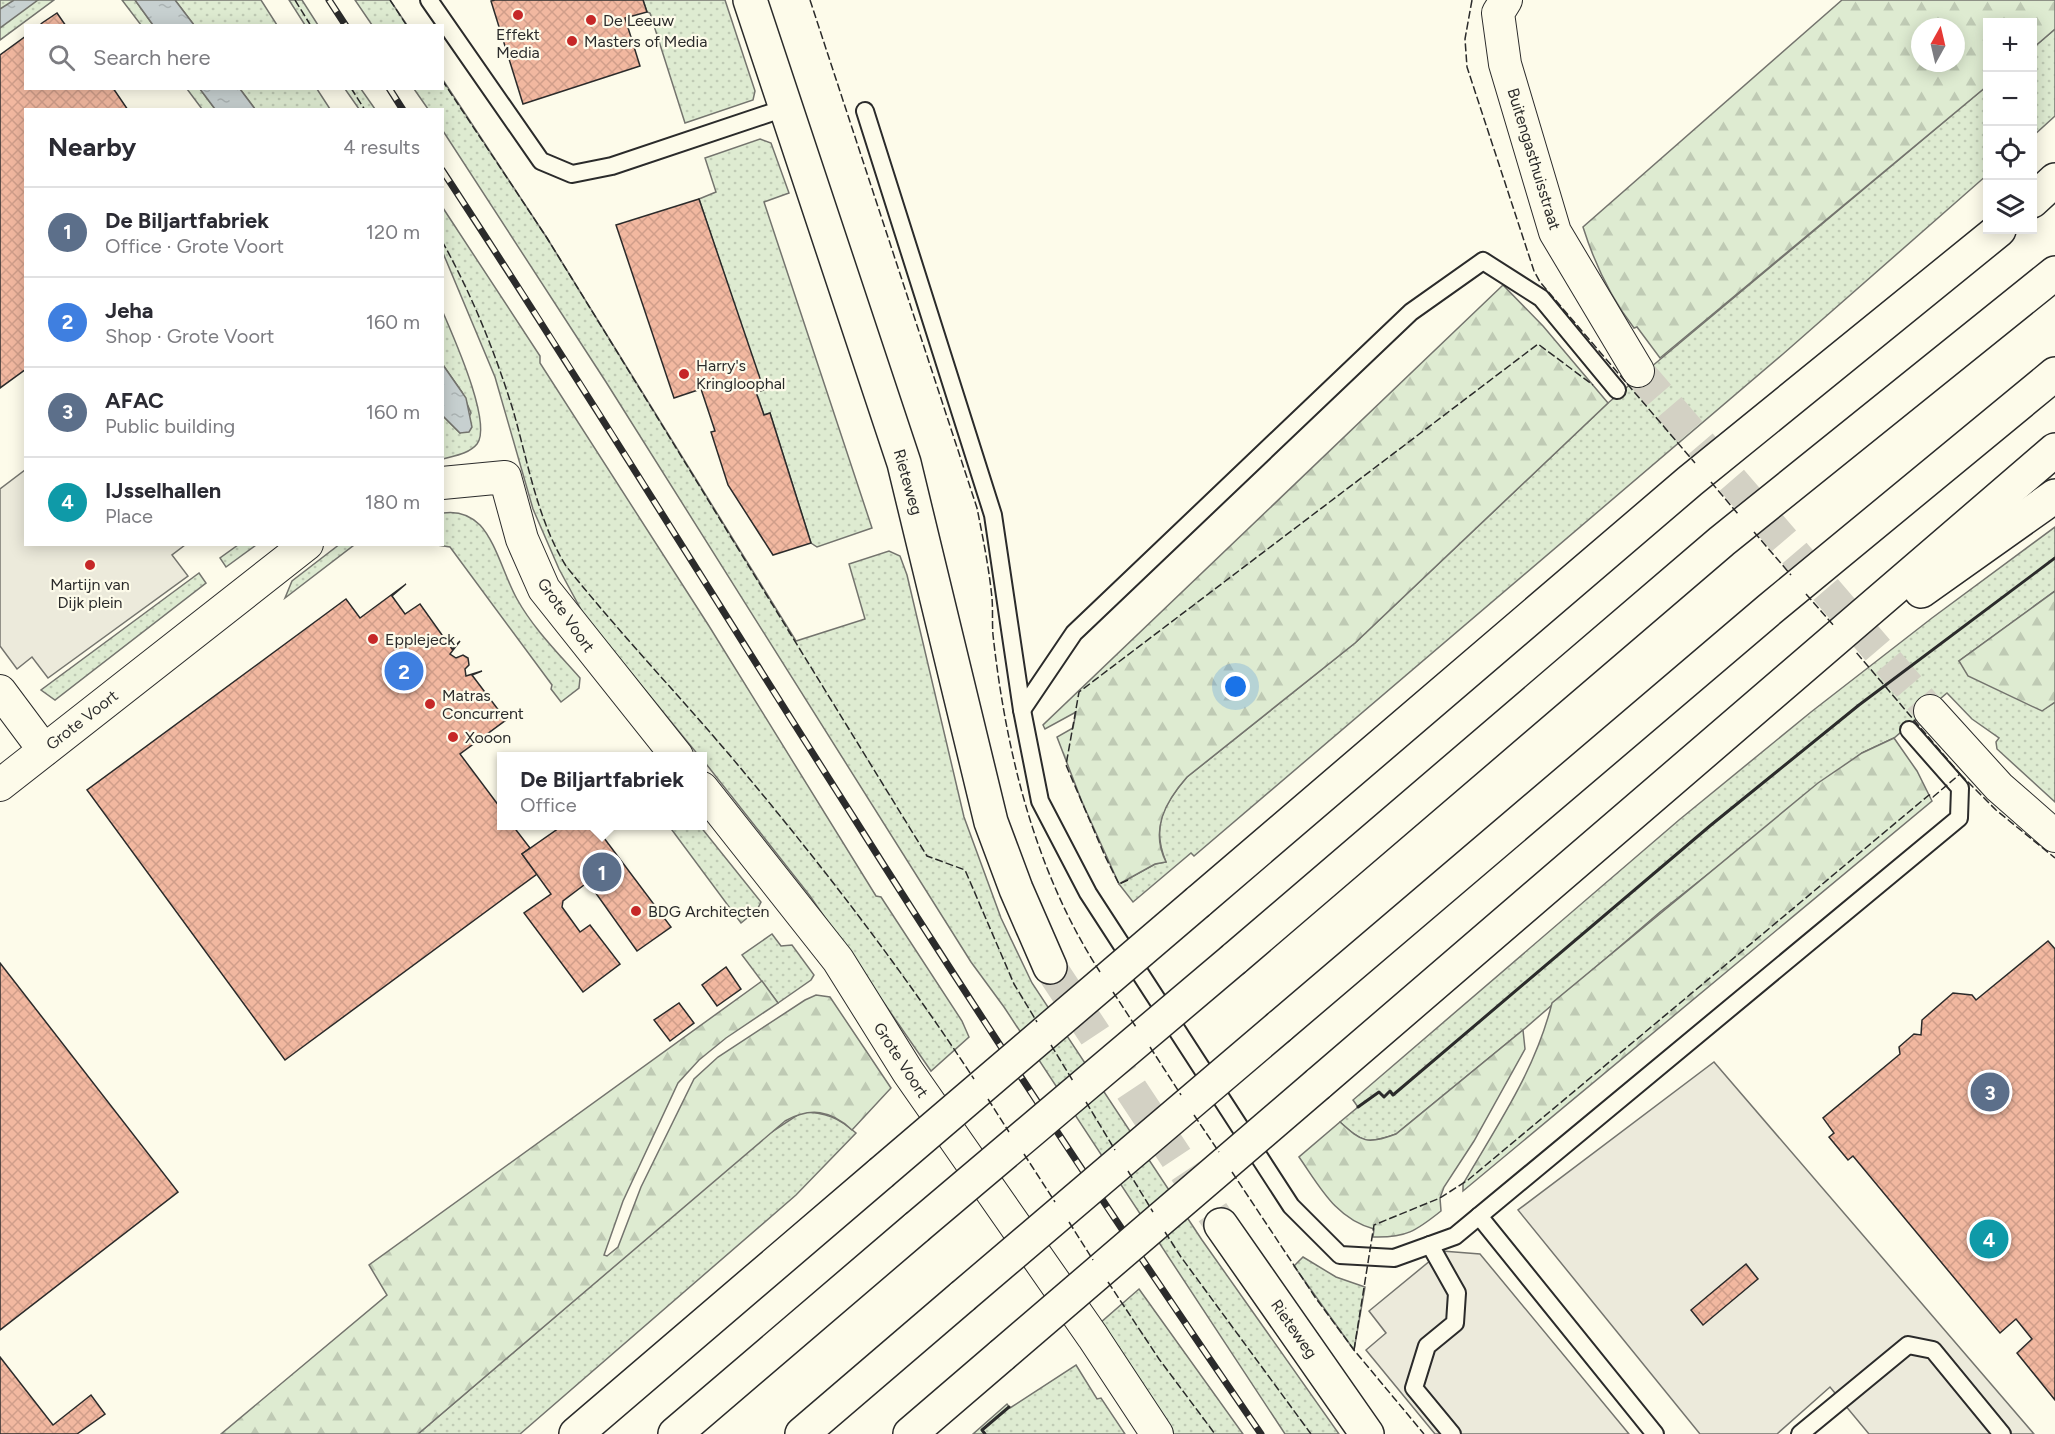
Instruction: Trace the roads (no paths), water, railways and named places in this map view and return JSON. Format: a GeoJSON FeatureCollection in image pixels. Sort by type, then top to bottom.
{"type":"FeatureCollection","features":[{"type":"Feature","properties":{"kind":"main road","name":"Rieteweg"},"geometry":{"type":"LineString","coordinates":[[750,0],[904,463],[992,822],[1016,889],[1050,967]]}},
{"type":"Feature","properties":{"kind":"main road"},"geometry":{"type":"LineString","coordinates":[[2037,197],[2055,180]]}},
{"type":"Feature","properties":{"kind":"main road"},"geometry":{"type":"LineString","coordinates":[[2037,199],[2055,187]]}},
{"type":"Feature","properties":{"kind":"main road"},"geometry":{"type":"LineString","coordinates":[[576,1434],[1690,481],[1994,234]]}},
{"type":"Feature","properties":{"kind":"main road"},"geometry":{"type":"LineString","coordinates":[[675,1434],[1722,541],[2055,273]]}},
{"type":"Feature","properties":{"kind":"main road"},"geometry":{"type":"LineString","coordinates":[[802,1434],[1761,617],[2055,374]]}},
{"type":"Feature","properties":{"kind":"main road"},"geometry":{"type":"LineString","coordinates":[[910,1434],[2055,450]]}},
{"type":"Feature","properties":{"kind":"main road"},"geometry":{"type":"LineString","coordinates":[[1770,697],[2055,496]]}},
{"type":"Feature","properties":{"kind":"main road","name":"Rieteweg"},"geometry":{"type":"LineString","coordinates":[[1221,1225],[1367,1434]]}},
{"type":"Feature","properties":{"kind":"street","name":"Buitengasthuisstraat"},"geometry":{"type":"LineString","coordinates":[[1506,0],[1498,13],[1505,64],[1554,232],[1628,381]]}},
{"type":"Feature","properties":{"kind":"street","name":"Grote Voort"},"geometry":{"type":"LineString","coordinates":[[444,483],[505,477],[522,539],[544,589],[674,752]]}},
{"type":"Feature","properties":{"kind":"street","name":"Grote Voort"},"geometry":{"type":"LineString","coordinates":[[0,785],[304,546]]}},
{"type":"Feature","properties":{"kind":"street"},"geometry":{"type":"LineString","coordinates":[[0,692],[44,750]]}},
{"type":"Feature","properties":{"kind":"street"},"geometry":{"type":"LineString","coordinates":[[1920,720],[2055,836]]}},
{"type":"Feature","properties":{"kind":"street","name":"Grote Voort"},"geometry":{"type":"LineString","coordinates":[[707,794],[838,960],[908,1072],[1093,1337],[1157,1434]]}},
{"type":"Feature","properties":{"kind":"lane"},"geometry":{"type":"LineString","coordinates":[[429,0],[541,161],[572,174],[612,166],[785,108]]}},
{"type":"Feature","properties":{"kind":"lane"},"geometry":{"type":"LineString","coordinates":[[865,111],[993,515],[1022,710],[1040,801],[1088,893],[1291,1206],[1340,1255],[1394,1258],[1455,1236],[1959,818],[1960,788],[1920,720]]}},
{"type":"Feature","properties":{"kind":"lane"},"geometry":{"type":"LineString","coordinates":[[1022,710],[1074,633],[1411,312],[1483,261],[1541,298],[1628,381]]}},
{"type":"Feature","properties":{"kind":"lane"},"geometry":{"type":"LineString","coordinates":[[1479,1216],[1655,1434]]}},
{"type":"Feature","properties":{"kind":"lane"},"geometry":{"type":"LineString","coordinates":[[1430,1245],[1457,1293],[1455,1323],[1427,1346],[1414,1388],[1452,1434]]}},
{"type":"Feature","properties":{"kind":"lane"},"geometry":{"type":"LineString","coordinates":[[1800,1434],[1908,1345],[1933,1350],[2002,1434]]}},
{"type":"Feature","properties":{"kind":"water"},"geometry":{"type":"Polygon","coordinates":[[[14,0],[38,0],[0,28],[0,9],[14,0]]]}},
{"type":"Feature","properties":{"kind":"water"},"geometry":{"type":"Polygon","coordinates":[[[135,0],[175,0],[193,24],[152,24],[135,0]]]}},
{"type":"Feature","properties":{"kind":"water"},"geometry":{"type":"Polygon","coordinates":[[[201,90],[241,90],[254,108],[214,108],[201,90]]]}},
{"type":"Feature","properties":{"kind":"water"},"geometry":{"type":"Polygon","coordinates":[[[444,366],[466,398],[472,427],[469,432],[460,433],[444,417],[444,366]]]}},
{"type":"Feature","properties":{"kind":"tunnel"},"geometry":{"type":"LineString","coordinates":[[1638,371],[1930,711]]}},
{"type":"Feature","properties":{"kind":"tunnel"},"geometry":{"type":"LineString","coordinates":[[1050,967],[1221,1225]]}},
{"type":"Feature","properties":{"kind":"railway"},"geometry":{"type":"LineString","coordinates":[[329,0],[345,24]]}},
{"type":"Feature","properties":{"kind":"railway"},"geometry":{"type":"LineString","coordinates":[[390,90],[402,108]]}},
{"type":"Feature","properties":{"kind":"railway"},"geometry":{"type":"LineString","coordinates":[[444,173],[952,971],[1105,1204],[1261,1434]]}},
{"type":"Feature","properties":{"kind":"place","name":"Effekt Media"},"geometry":{"type":"Point","coordinates":[518,15]}},
{"type":"Feature","properties":{"kind":"place","name":"De Leeuw"},"geometry":{"type":"Point","coordinates":[591,20]}},
{"type":"Feature","properties":{"kind":"place","name":"Masters of Media"},"geometry":{"type":"Point","coordinates":[572,41]}},
{"type":"Feature","properties":{"kind":"place","name":"Harry's Kringloophal"},"geometry":{"type":"Point","coordinates":[684,374]}},
{"type":"Feature","properties":{"kind":"place","name":"Martijn van Dijk plein"},"geometry":{"type":"Point","coordinates":[90,565]}},
{"type":"Feature","properties":{"kind":"place","name":"Epplejeck"},"geometry":{"type":"Point","coordinates":[373,639]}},
{"type":"Feature","properties":{"kind":"place","name":"Jeha"},"geometry":{"type":"Point","coordinates":[404,671]}},
{"type":"Feature","properties":{"kind":"place","name":"Matras Concurrent"},"geometry":{"type":"Point","coordinates":[430,704]}},
{"type":"Feature","properties":{"kind":"place","name":"Xooon"},"geometry":{"type":"Point","coordinates":[453,737]}},
{"type":"Feature","properties":{"kind":"place","name":"De Biljartfabriek"},"geometry":{"type":"Point","coordinates":[602,872]}},
{"type":"Feature","properties":{"kind":"place","name":"BDG Architecten"},"geometry":{"type":"Point","coordinates":[636,911]}},
{"type":"Feature","properties":{"kind":"place","name":"AFAC"},"geometry":{"type":"Point","coordinates":[1990,1092]}},
{"type":"Feature","properties":{"kind":"place","name":"IJsselhallen"},"geometry":{"type":"Point","coordinates":[1989,1239]}}]}
